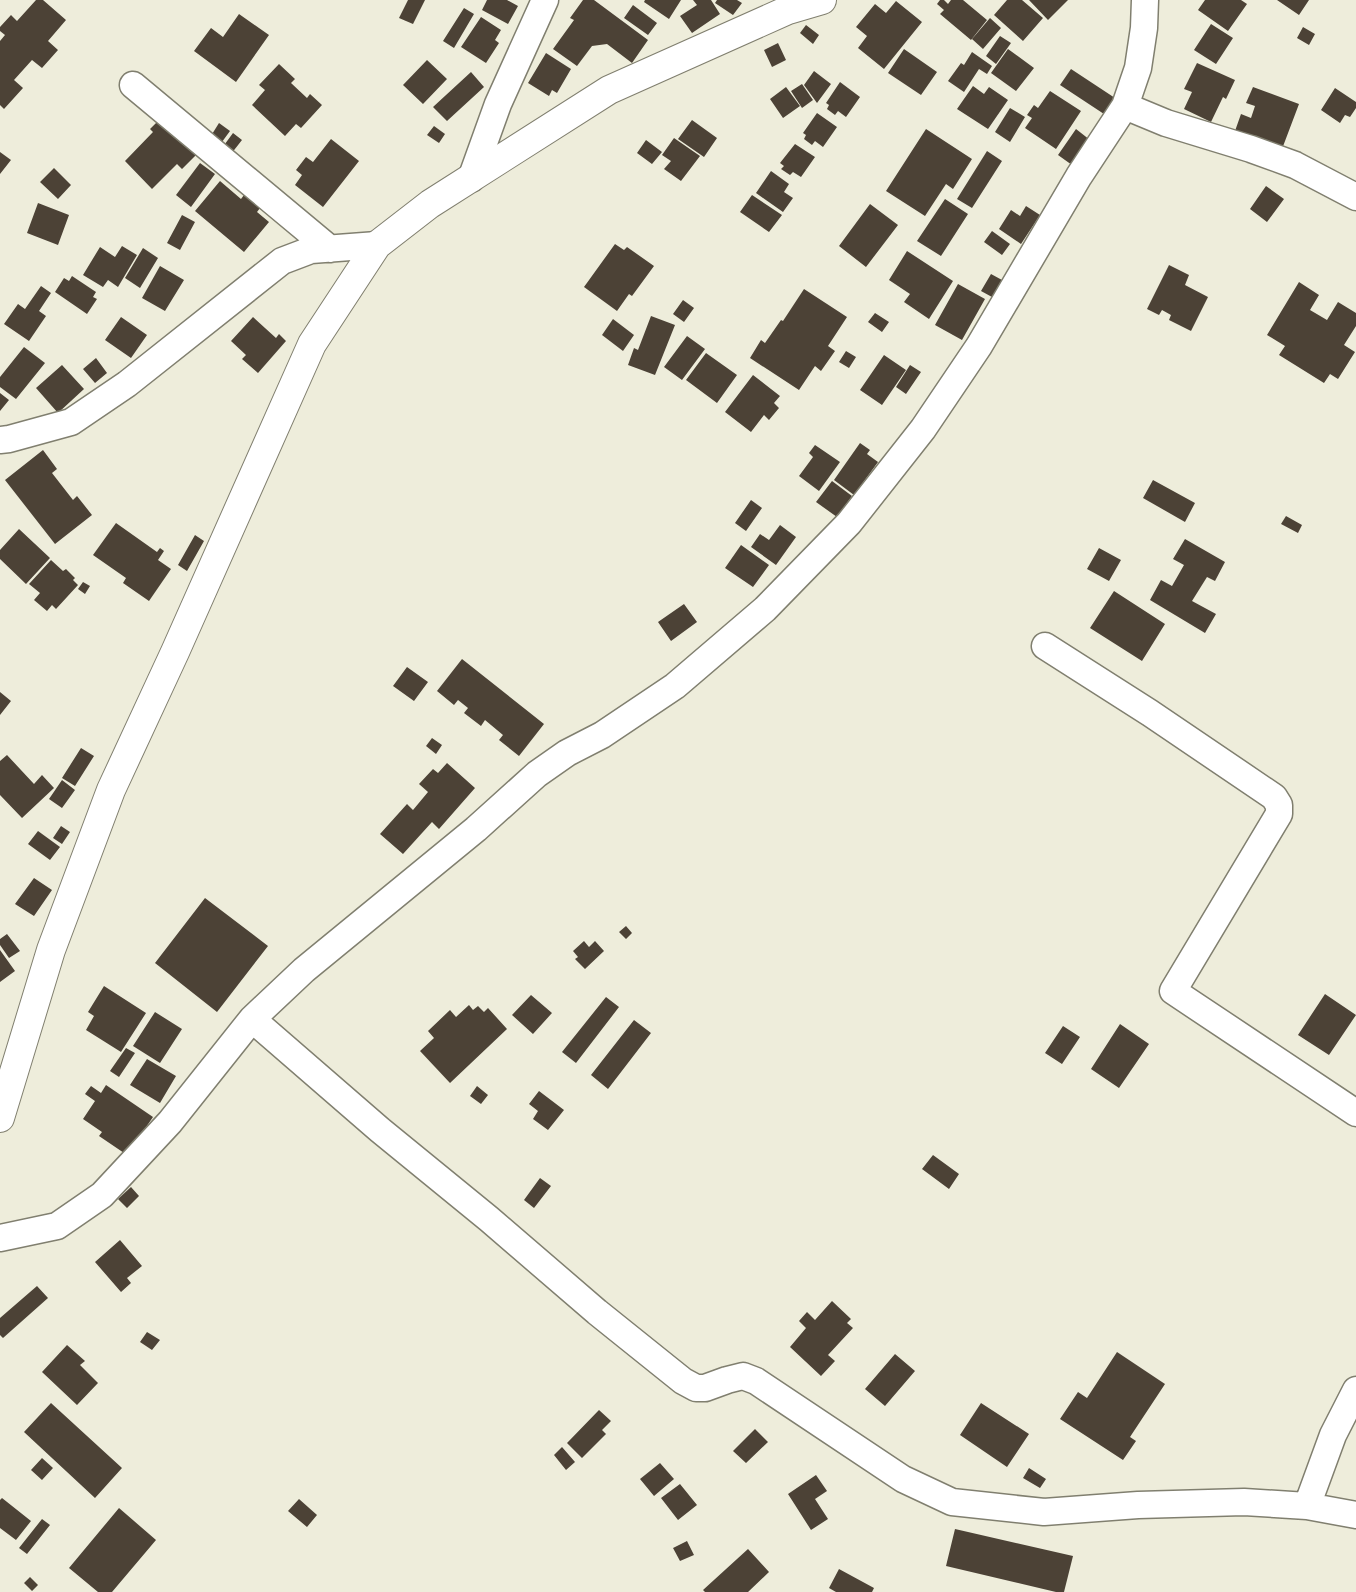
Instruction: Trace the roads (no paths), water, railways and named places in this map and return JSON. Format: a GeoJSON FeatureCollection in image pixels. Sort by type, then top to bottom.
{"type":"FeatureCollection","features":[{"type":"Feature","properties":{"kind":"street"},"geometry":{"type":"LineString","coordinates":[[471,178],[498,104],[545,0]]}},
{"type":"Feature","properties":{"kind":"street"},"geometry":{"type":"LineString","coordinates":[[0,1118],[51,950],[111,790],[312,344],[377,244],[430,204],[610,90],[788,10],[822,0]]}},
{"type":"Feature","properties":{"kind":"street"},"geometry":{"type":"LineString","coordinates":[[0,1238],[57,1226],[102,1194],[170,1122],[252,1019],[304,970],[476,830],[537,774],[567,753],[602,735],[675,686],[765,609],[849,522],[923,430],[979,346],[1079,176],[1125,106],[1138,68],[1144,28],[1145,0]]}},
{"type":"Feature","properties":{"kind":"street"},"geometry":{"type":"LineString","coordinates":[[133,85],[330,249]]}},
{"type":"Feature","properties":{"kind":"street"},"geometry":{"type":"LineString","coordinates":[[1125,106],[1166,123],[1251,149],[1295,165],[1356,197]]}},
{"type":"Feature","properties":{"kind":"street"},"geometry":{"type":"LineString","coordinates":[[0,440],[71,422],[127,384],[282,261],[311,250],[377,244]]}},
{"type":"Feature","properties":{"kind":"street"},"geometry":{"type":"LineString","coordinates":[[1045,646],[1150,713],[1274,797],[1279,806],[1279,814],[1173,991],[1356,1113]]}},
{"type":"Feature","properties":{"kind":"street"},"geometry":{"type":"LineString","coordinates":[[252,1019],[380,1130],[489,1219],[597,1312],[683,1380],[696,1388],[705,1388],[743,1376],[756,1381],[903,1479],[952,1502],[1044,1512],[1138,1505],[1244,1502],[1307,1506],[1356,1515]]}},
{"type":"Feature","properties":{"kind":"street"},"geometry":{"type":"LineString","coordinates":[[1307,1506],[1333,1435],[1356,1390]]}}]}
